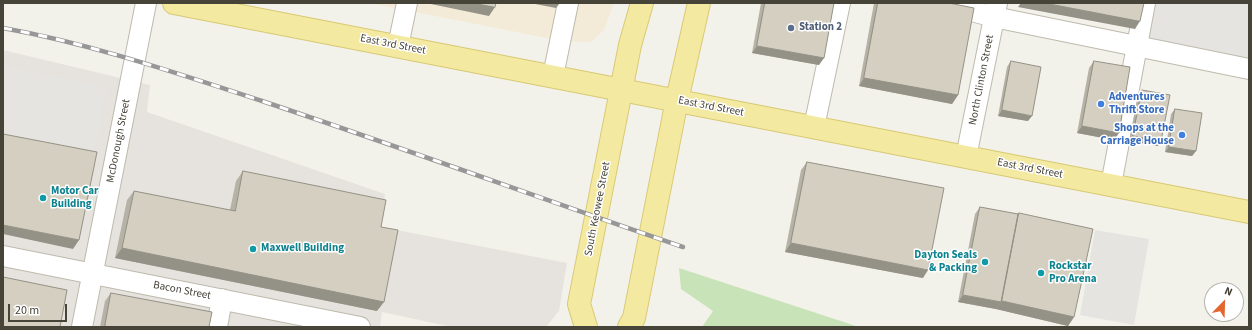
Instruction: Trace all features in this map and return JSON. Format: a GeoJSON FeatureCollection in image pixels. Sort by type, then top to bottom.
{"type":"FeatureCollection","features":[{"type":"Feature","properties":{"kind":"main road","name":"East 3rd Street"},"geometry":{"type":"LineString","coordinates":[[174,3],[1249,212]]}},
{"type":"Feature","properties":{"kind":"main road","name":"South Keowee Street"},"geometry":{"type":"LineString","coordinates":[[586,327],[579,304],[630,45],[642,3]]}},
{"type":"Feature","properties":{"kind":"main road"},"geometry":{"type":"LineString","coordinates":[[629,327],[634,318],[677,100],[699,3]]}},
{"type":"Feature","properties":{"kind":"street","name":"McDonough Street"},"geometry":{"type":"LineString","coordinates":[[82,327],[146,3]]}},
{"type":"Feature","properties":{"kind":"street"},"geometry":{"type":"LineString","coordinates":[[398,46],[406,3]]}},
{"type":"Feature","properties":{"kind":"street"},"geometry":{"type":"LineString","coordinates":[[553,76],[568,3]]}},
{"type":"Feature","properties":{"kind":"street"},"geometry":{"type":"LineString","coordinates":[[814,127],[840,3]]}},
{"type":"Feature","properties":{"kind":"street"},"geometry":{"type":"LineString","coordinates":[[942,3],[995,10],[1137,45],[1249,69]]}},
{"type":"Feature","properties":{"kind":"street"},"geometry":{"type":"LineString","coordinates":[[1111,185],[1145,3]]}},
{"type":"Feature","properties":{"kind":"street","name":"North Clinton Street"},"geometry":{"type":"LineString","coordinates":[[966,157],[995,10]]}},
{"type":"Feature","properties":{"kind":"street","name":"Bacon Street"},"geometry":{"type":"LineString","coordinates":[[3,256],[360,327]]}},
{"type":"Feature","properties":{"kind":"street"},"geometry":{"type":"LineString","coordinates":[[217,327],[222,299]]}},
{"type":"Feature","properties":{"kind":"shaded area"},"geometry":{"type":"Polygon","coordinates":[[[369,3],[614,3],[604,30],[591,42],[562,41],[369,3]]]}},
{"type":"Feature","properties":{"kind":"shaded area"},"geometry":{"type":"Polygon","coordinates":[[[1152,3],[1249,3],[1249,60],[1145,38],[1152,3]]]}},
{"type":"Feature","properties":{"kind":"shaded area"},"geometry":{"type":"Polygon","coordinates":[[[3,50],[150,85],[147,112],[385,194],[381,227],[567,263],[559,311],[546,327],[452,327],[382,312],[380,327],[3,327],[3,50]]]}},
{"type":"Feature","properties":{"kind":"shaded area"},"geometry":{"type":"Polygon","coordinates":[[[3,66],[107,88],[93,155],[3,136],[3,66]]]}},
{"type":"Feature","properties":{"kind":"shaded area"},"geometry":{"type":"Polygon","coordinates":[[[1095,230],[1149,239],[1134,325],[1080,315],[1095,230]]]}},
{"type":"Feature","properties":{"kind":"green space"},"geometry":{"type":"Polygon","coordinates":[[[679,268],[859,327],[702,327],[713,311],[681,289],[679,268]]]}},
{"type":"Feature","properties":{"kind":"building"},"geometry":{"type":"Polygon","coordinates":[[[473,3],[496,3],[495,7],[473,3]]]}},
{"type":"Feature","properties":{"kind":"building","name":"Station 2"},"geometry":{"type":"Polygon","coordinates":[[[765,3],[834,3],[824,58],[757,46],[765,3]]]}},
{"type":"Feature","properties":{"kind":"building"},"geometry":{"type":"Polygon","coordinates":[[[878,3],[949,3],[974,8],[958,95],[864,78],[878,3]]]}},
{"type":"Feature","properties":{"kind":"building"},"geometry":{"type":"Polygon","coordinates":[[[1045,3],[1144,3],[1140,21],[1045,3]]]}},
{"type":"Feature","properties":{"kind":"building"},"geometry":{"type":"Polygon","coordinates":[[[1011,61],[1041,67],[1032,116],[1002,110],[1011,61]]]}},
{"type":"Feature","properties":{"kind":"building","name":"Adventures Thrift Store"},"geometry":{"type":"Polygon","coordinates":[[[1094,61],[1130,67],[1119,133],[1082,126],[1094,61]]]}},
{"type":"Feature","properties":{"kind":"building"},"geometry":{"type":"Polygon","coordinates":[[[1142,90],[1170,95],[1161,141],[1133,136],[1142,90]]]}},
{"type":"Feature","properties":{"kind":"building","name":"Shops at the Carriage House"},"geometry":{"type":"Polygon","coordinates":[[[1175,109],[1202,113],[1196,151],[1169,147],[1175,109]]]}},
{"type":"Feature","properties":{"kind":"building","name":"Motor Car Building"},"geometry":{"type":"Polygon","coordinates":[[[3,134],[97,152],[79,240],[3,225],[3,134]]]}},
{"type":"Feature","properties":{"kind":"building"},"geometry":{"type":"Polygon","coordinates":[[[807,162],[944,188],[928,270],[791,243],[807,162]]]}},
{"type":"Feature","properties":{"kind":"building","name":"Maxwell Building"},"geometry":{"type":"Polygon","coordinates":[[[243,171],[386,200],[381,227],[398,230],[384,302],[122,248],[134,191],[235,211],[243,171]]]}},
{"type":"Feature","properties":{"kind":"building","name":"Dayton Seals & Packing"},"geometry":{"type":"Polygon","coordinates":[[[980,207],[1018,214],[1001,302],[963,295],[980,207]]]}},
{"type":"Feature","properties":{"kind":"building","name":"Rockstar Pro Arena"},"geometry":{"type":"Polygon","coordinates":[[[1019,213],[1093,229],[1074,317],[1002,301],[1019,213]]]}},
{"type":"Feature","properties":{"kind":"building"},"geometry":{"type":"Polygon","coordinates":[[[3,277],[67,290],[60,327],[3,327],[3,277]]]}},
{"type":"Feature","properties":{"kind":"building"},"geometry":{"type":"Polygon","coordinates":[[[111,293],[212,312],[209,327],[105,327],[111,293]]]}},
{"type":"Feature","properties":{"kind":"railway"},"geometry":{"type":"LineString","coordinates":[[3,28],[69,42],[198,80],[683,247]]}},
{"type":"Feature","properties":{"kind":"place","name":"Station 2"},"geometry":{"type":"Point","coordinates":[791,28]}},
{"type":"Feature","properties":{"kind":"place","name":"Adventures Thrift Store"},"geometry":{"type":"Point","coordinates":[1101,104]}},
{"type":"Feature","properties":{"kind":"place","name":"Shops at the Carriage House"},"geometry":{"type":"Point","coordinates":[1182,135]}},
{"type":"Feature","properties":{"kind":"place","name":"Motor Car Building"},"geometry":{"type":"Point","coordinates":[43,198]}},
{"type":"Feature","properties":{"kind":"place","name":"Maxwell Building"},"geometry":{"type":"Point","coordinates":[253,249]}},
{"type":"Feature","properties":{"kind":"place","name":"Dayton Seals & Packing"},"geometry":{"type":"Point","coordinates":[985,262]}},
{"type":"Feature","properties":{"kind":"place","name":"Rockstar Pro Arena"},"geometry":{"type":"Point","coordinates":[1041,273]}}]}
